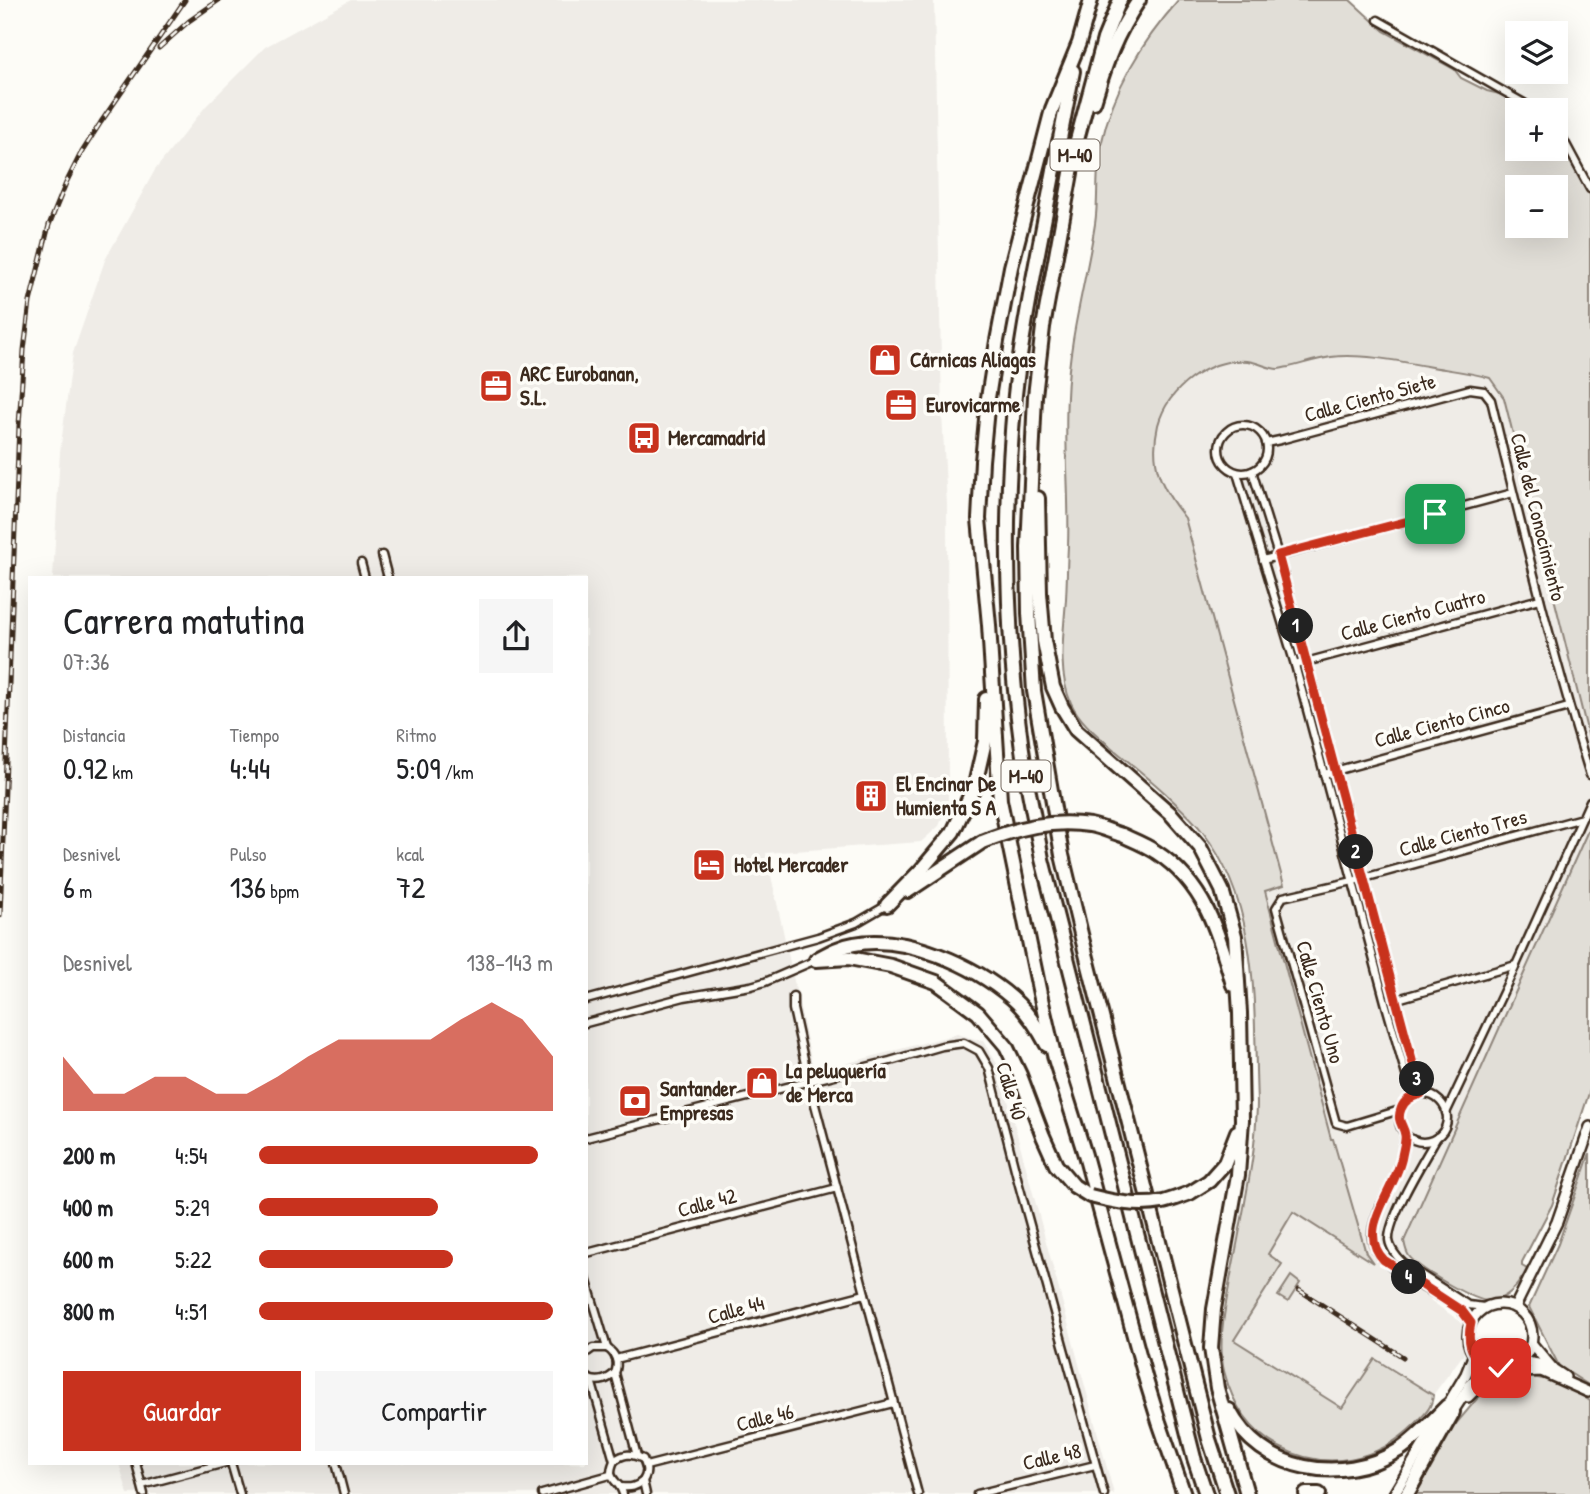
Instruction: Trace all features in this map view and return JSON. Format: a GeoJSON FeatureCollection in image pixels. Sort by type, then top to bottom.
{"type":"FeatureCollection","features":[{"type":"Feature","properties":{"kind":"highway","name":"M-40"},"geometry":{"type":"LineString","coordinates":[[1091,0],[1079,43],[1024,325],[1015,394],[1009,484],[1009,614],[1026,775],[1052,899],[1194,1458],[1206,1494]]}},
{"type":"Feature","properties":{"kind":"highway","name":"M-40"},"geometry":{"type":"LineString","coordinates":[[1120,0],[1095,67],[1077,140],[1043,327],[1035,396],[1028,548],[1034,691],[1062,855],[1209,1439],[1227,1494]]}},
{"type":"Feature","properties":{"kind":"highway"},"geometry":{"type":"LineString","coordinates":[[1053,272],[1105,64],[1120,30],[1139,0]]}},
{"type":"Feature","properties":{"kind":"highway"},"geometry":{"type":"LineString","coordinates":[[1079,43],[1052,109],[1011,267],[988,398],[979,519],[1000,800],[1040,994],[1055,1059],[1085,1155],[1156,1411],[1184,1494]]}},
{"type":"Feature","properties":{"kind":"highway"},"geometry":{"type":"LineString","coordinates":[[1035,396],[1040,593],[1044,641],[1053,687],[1076,730],[1171,814],[1200,847],[1222,890],[1235,936],[1242,1120],[1238,1175],[1214,1309],[1211,1348],[1217,1388],[1247,1494]]}},
{"type":"Feature","properties":{"kind":"highway"},"geometry":{"type":"LineString","coordinates":[[887,905],[953,832],[975,785],[985,741],[989,625]]}},
{"type":"Feature","properties":{"kind":"highway"},"geometry":{"type":"LineString","coordinates":[[887,905],[982,842],[1009,831],[1050,823],[1091,825],[1122,835],[1157,852],[1186,878],[1208,909],[1222,944],[1240,1013]]}},
{"type":"Feature","properties":{"kind":"highway"},"geometry":{"type":"LineString","coordinates":[[816,960],[854,943],[885,943],[916,947],[952,960],[981,976],[1012,999],[1036,1026],[1055,1059]]}},
{"type":"Feature","properties":{"kind":"highway"},"geometry":{"type":"LineString","coordinates":[[816,960],[849,958],[891,966],[936,982],[978,1013],[1006,1046],[1056,1165],[1074,1186],[1090,1196],[1140,1204],[1164,1202],[1190,1193],[1209,1181],[1225,1163],[1242,1120]]}},
{"type":"Feature","properties":{"kind":"highway"},"geometry":{"type":"LineString","coordinates":[[1217,1388],[1234,1420],[1264,1450],[1303,1467],[1320,1470],[1356,1467],[1379,1460],[1414,1439],[1450,1409]]}},
{"type":"Feature","properties":{"kind":"highway"},"geometry":{"type":"LineString","coordinates":[[1407,1494],[1450,1409]]}},
{"type":"Feature","properties":{"kind":"highway"},"geometry":{"type":"LineString","coordinates":[[1306,1494],[1318,1494]]}},
{"type":"Feature","properties":{"kind":"main road"},"geometry":{"type":"LineString","coordinates":[[1515,1307],[1557,1222],[1590,1128]]}},
{"type":"Feature","properties":{"kind":"main road"},"geometry":{"type":"LineString","coordinates":[[1494,1304],[1515,1307],[1524,1313],[1533,1333],[1532,1344],[1527,1353],[1520,1361],[1501,1368],[1481,1362],[1469,1344],[1468,1334],[1476,1314],[1484,1307],[1494,1304]]}},
{"type":"Feature","properties":{"kind":"main road"},"geometry":{"type":"LineString","coordinates":[[1532,1344],[1553,1369]]}},
{"type":"Feature","properties":{"kind":"main road"},"geometry":{"type":"LineString","coordinates":[[1400,1494],[1450,1409],[1474,1354]]}},
{"type":"Feature","properties":{"kind":"main road"},"geometry":{"type":"LineString","coordinates":[[1520,1361],[1553,1369],[1589,1392]]}},
{"type":"Feature","properties":{"kind":"main road"},"geometry":{"type":"LineString","coordinates":[[1394,1494],[1450,1409],[1472,1382],[1490,1366]]}},
{"type":"Feature","properties":{"kind":"main road"},"geometry":{"type":"LineString","coordinates":[[1450,1409],[1476,1389],[1524,1371],[1541,1371],[1589,1392]]}},
{"type":"Feature","properties":{"kind":"street"},"geometry":{"type":"LineString","coordinates":[[1378,20],[1515,98]]}},
{"type":"Feature","properties":{"kind":"street"},"geometry":{"type":"LineString","coordinates":[[1568,148],[1590,189]]}},
{"type":"Feature","properties":{"kind":"street","name":"Calle Ciento Siete"},"geometry":{"type":"LineString","coordinates":[[1266,443],[1469,389],[1484,391]]}},
{"type":"Feature","properties":{"kind":"street","name":"Calle del Conocimiento"},"geometry":{"type":"LineString","coordinates":[[1484,391],[1491,400],[1540,599],[1590,775]]}},
{"type":"Feature","properties":{"kind":"street"},"geometry":{"type":"LineString","coordinates":[[1248,426],[1256,429],[1266,443],[1264,460],[1252,471],[1237,472],[1223,463],[1219,448],[1221,440],[1232,428],[1248,426]]}},
{"type":"Feature","properties":{"kind":"street"},"geometry":{"type":"LineString","coordinates":[[1252,471],[1278,555],[1421,1094]]}},
{"type":"Feature","properties":{"kind":"street"},"geometry":{"type":"LineString","coordinates":[[1237,472],[1295,665],[1412,1096]]}},
{"type":"Feature","properties":{"kind":"street"},"geometry":{"type":"LineString","coordinates":[[1263,560],[1513,493]]}},
{"type":"Feature","properties":{"kind":"street"},"geometry":{"type":"LineString","coordinates":[[382,555],[387,576]]}},
{"type":"Feature","properties":{"kind":"street"},"geometry":{"type":"LineString","coordinates":[[361,562],[364,576]]}},
{"type":"Feature","properties":{"kind":"street","name":"Calle Ciento Cuatro"},"geometry":{"type":"LineString","coordinates":[[1295,665],[1540,599]]}},
{"type":"Feature","properties":{"kind":"street","name":"Calle Ciento Cinco"},"geometry":{"type":"LineString","coordinates":[[1324,774],[1569,707]]}},
{"type":"Feature","properties":{"kind":"street"},"geometry":{"type":"LineString","coordinates":[[1484,1307],[1468,1305],[1397,1258],[1389,1241],[1394,1217],[1414,1176],[1445,1126],[1446,1113],[1590,801]]}},
{"type":"Feature","properties":{"kind":"street","name":"Calle Ciento Tres"},"geometry":{"type":"LineString","coordinates":[[1353,881],[1582,818]]}},
{"type":"Feature","properties":{"kind":"street","name":"Calle Ciento Uno"},"geometry":{"type":"LineString","coordinates":[[1353,881],[1283,897],[1276,908],[1336,1123],[1347,1126],[1400,1110]]}},
{"type":"Feature","properties":{"kind":"street"},"geometry":{"type":"LineString","coordinates":[[588,999],[818,937],[856,923],[887,905]]}},
{"type":"Feature","properties":{"kind":"street"},"geometry":{"type":"LineString","coordinates":[[588,1022],[684,998],[758,984],[816,960]]}},
{"type":"Feature","properties":{"kind":"street"},"geometry":{"type":"LineString","coordinates":[[1385,1002],[1516,965]]}},
{"type":"Feature","properties":{"kind":"street"},"geometry":{"type":"LineString","coordinates":[[793,996],[793,1009],[809,1082],[918,1494]]}},
{"type":"Feature","properties":{"kind":"street","name":"Calle 40"},"geometry":{"type":"LineString","coordinates":[[588,1137],[942,1046],[964,1043],[979,1051],[989,1068],[1104,1494]]}},
{"type":"Feature","properties":{"kind":"street"},"geometry":{"type":"LineString","coordinates":[[1446,1113],[1440,1101],[1421,1094],[1412,1096],[1400,1110],[1400,1123],[1405,1134],[1401,1161],[1377,1216],[1372,1237],[1377,1253],[1405,1275],[1462,1311],[1471,1323]]}},
{"type":"Feature","properties":{"kind":"street"},"geometry":{"type":"LineString","coordinates":[[1405,1134],[1417,1141],[1437,1137]]}},
{"type":"Feature","properties":{"kind":"street","name":"Calle 42"},"geometry":{"type":"LineString","coordinates":[[588,1252],[837,1188]]}},
{"type":"Feature","properties":{"kind":"street"},"geometry":{"type":"LineString","coordinates":[[588,1285],[607,1348]]}},
{"type":"Feature","properties":{"kind":"street","name":"Calle 44"},"geometry":{"type":"LineString","coordinates":[[616,1359],[865,1294]]}},
{"type":"Feature","properties":{"kind":"street"},"geometry":{"type":"LineString","coordinates":[[588,1352],[593,1348],[607,1348],[616,1359],[617,1367],[607,1380],[588,1378]]}},
{"type":"Feature","properties":{"kind":"street"},"geometry":{"type":"LineString","coordinates":[[615,1373],[637,1456]]}},
{"type":"Feature","properties":{"kind":"street"},"geometry":{"type":"LineString","coordinates":[[588,1378],[614,1461]]}},
{"type":"Feature","properties":{"kind":"street","name":"Calle 46"},"geometry":{"type":"LineString","coordinates":[[646,1466],[894,1403]]}},
{"type":"Feature","properties":{"kind":"street"},"geometry":{"type":"LineString","coordinates":[[620,1456],[637,1456],[643,1460],[647,1475],[637,1486],[622,1491],[610,1475],[611,1467],[620,1456]]}},
{"type":"Feature","properties":{"kind":"street"},"geometry":{"type":"LineString","coordinates":[[137,1465],[144,1494]]}},
{"type":"Feature","properties":{"kind":"street"},"geometry":{"type":"LineString","coordinates":[[142,1485],[217,1465]]}},
{"type":"Feature","properties":{"kind":"street"},"geometry":{"type":"LineString","coordinates":[[232,1465],[240,1494]]}},
{"type":"Feature","properties":{"kind":"street"},"geometry":{"type":"LineString","coordinates":[[337,1465],[344,1494]]}},
{"type":"Feature","properties":{"kind":"street","name":"Calle 48"},"geometry":{"type":"LineString","coordinates":[[977,1494],[1095,1465]]}},
{"type":"Feature","properties":{"kind":"street"},"geometry":{"type":"LineString","coordinates":[[542,1494],[610,1475]]}},
{"type":"Feature","properties":{"kind":"street"},"geometry":{"type":"LineString","coordinates":[[643,1481],[646,1494]]}},
{"type":"Feature","properties":{"kind":"shaded area","name":"Mercamadrid"},"geometry":{"type":"Polygon","coordinates":[[[351,0],[934,0],[942,413],[947,505],[948,803],[939,826],[921,842],[766,853],[814,1072],[957,1034],[983,1041],[999,1067],[1114,1494],[128,1494],[120,1465],[588,1465],[588,576],[53,576],[60,452],[73,353],[105,260],[155,170],[206,106],[265,47],[351,0]]]}},
{"type":"Feature","properties":{"kind":"shaded area"},"geometry":{"type":"Polygon","coordinates":[[[1179,0],[1350,0],[1384,31],[1454,69],[1461,78],[1509,98],[1505,98],[1505,161],[1568,161],[1568,156],[1590,193],[1590,742],[1504,398],[1490,378],[1366,357],[1331,357],[1278,369],[1247,361],[1233,361],[1205,370],[1192,378],[1171,399],[1158,425],[1155,452],[1159,475],[1169,496],[1185,518],[1284,885],[1265,891],[1331,1139],[1366,1253],[1373,1263],[1293,1212],[1268,1254],[1282,1264],[1234,1340],[1342,1408],[1375,1359],[1433,1395],[1427,1411],[1400,1437],[1385,1447],[1351,1459],[1315,1459],[1279,1447],[1259,1433],[1243,1415],[1227,1383],[1221,1348],[1223,1323],[1251,1169],[1257,1108],[1254,997],[1245,927],[1235,893],[1221,861],[1202,831],[1166,794],[1084,722],[1074,710],[1064,678],[1062,651],[1068,527],[1068,375],[1095,224],[1099,155],[1106,124],[1130,68],[1152,33],[1179,0]]]}},
{"type":"Feature","properties":{"kind":"shaded area"},"geometry":{"type":"Polygon","coordinates":[[[1332,357],[1395,361],[1480,375],[1490,378],[1504,398],[1590,742],[1590,826],[1404,1240],[1408,1255],[1417,1265],[1442,1279],[1430,1300],[1461,1322],[1464,1331],[1463,1355],[1433,1395],[1375,1359],[1342,1408],[1234,1340],[1282,1264],[1268,1254],[1293,1212],[1372,1261],[1366,1253],[1334,1139],[1331,1139],[1265,891],[1284,885],[1185,518],[1171,500],[1156,468],[1154,453],[1160,418],[1175,392],[1195,375],[1220,364],[1246,361],[1279,369],[1332,357]]]}},
{"type":"Feature","properties":{"kind":"shaded area"},"geometry":{"type":"Polygon","coordinates":[[[1590,826],[1590,1090],[1552,1205],[1522,1262],[1522,1266],[1527,1269],[1508,1294],[1497,1300],[1484,1300],[1461,1291],[1423,1268],[1409,1256],[1404,1241],[1590,826]]]}},
{"type":"Feature","properties":{"kind":"shaded area"},"geometry":{"type":"Polygon","coordinates":[[[1590,1153],[1590,1386],[1559,1366],[1529,1307],[1558,1244],[1590,1153]]]}},
{"type":"Feature","properties":{"kind":"shaded area"},"geometry":{"type":"Polygon","coordinates":[[[1291,1276],[1300,1283],[1288,1302],[1278,1296],[1291,1276]]]}},
{"type":"Feature","properties":{"kind":"shaded area"},"geometry":{"type":"Polygon","coordinates":[[[1529,1377],[1561,1385],[1590,1401],[1590,1494],[1415,1494],[1449,1432],[1481,1394],[1529,1377]]]}},
{"type":"Feature","properties":{"kind":"railway"},"geometry":{"type":"LineString","coordinates":[[0,916],[19,425],[30,302],[49,225],[80,155],[185,0]]}},
{"type":"Feature","properties":{"kind":"railway"},"geometry":{"type":"LineString","coordinates":[[159,48],[189,21],[219,0]]}},
{"type":"Feature","properties":{"kind":"railway"},"geometry":{"type":"LineString","coordinates":[[1299,1290],[1403,1357]]}},
{"type":"Feature","properties":{"kind":"place","name":"Cárnicas Aliagas"},"geometry":{"type":"Point","coordinates":[885,360]}},
{"type":"Feature","properties":{"kind":"place","name":"ARC Eurobanan, S.L."},"geometry":{"type":"Point","coordinates":[496,386]}},
{"type":"Feature","properties":{"kind":"place","name":"Eurovicarme"},"geometry":{"type":"Point","coordinates":[901,405]}},
{"type":"Feature","properties":{"kind":"place","name":"Mercamadrid"},"geometry":{"type":"Point","coordinates":[644,438]}},
{"type":"Feature","properties":{"kind":"place","name":"El Encinar De Humienta S A"},"geometry":{"type":"Point","coordinates":[871,796]}},
{"type":"Feature","properties":{"kind":"place","name":"Hotel Mercader"},"geometry":{"type":"Point","coordinates":[709,865]}},
{"type":"Feature","properties":{"kind":"place","name":"La peluquería de Merca"},"geometry":{"type":"Point","coordinates":[762,1083]}},
{"type":"Feature","properties":{"kind":"place","name":"Santander Empresas"},"geometry":{"type":"Point","coordinates":[635,1101]}},
{"type":"Feature","properties":{"kind":"route"},"geometry":{"type":"LineString","coordinates":[[1435,514],[1278,555],[1421,1094],[1412,1096],[1400,1110],[1400,1123],[1405,1134],[1401,1161],[1377,1216],[1372,1237],[1377,1253],[1384,1260],[1462,1311],[1471,1323],[1468,1334],[1474,1354],[1481,1362],[1501,1368]]}}]}
